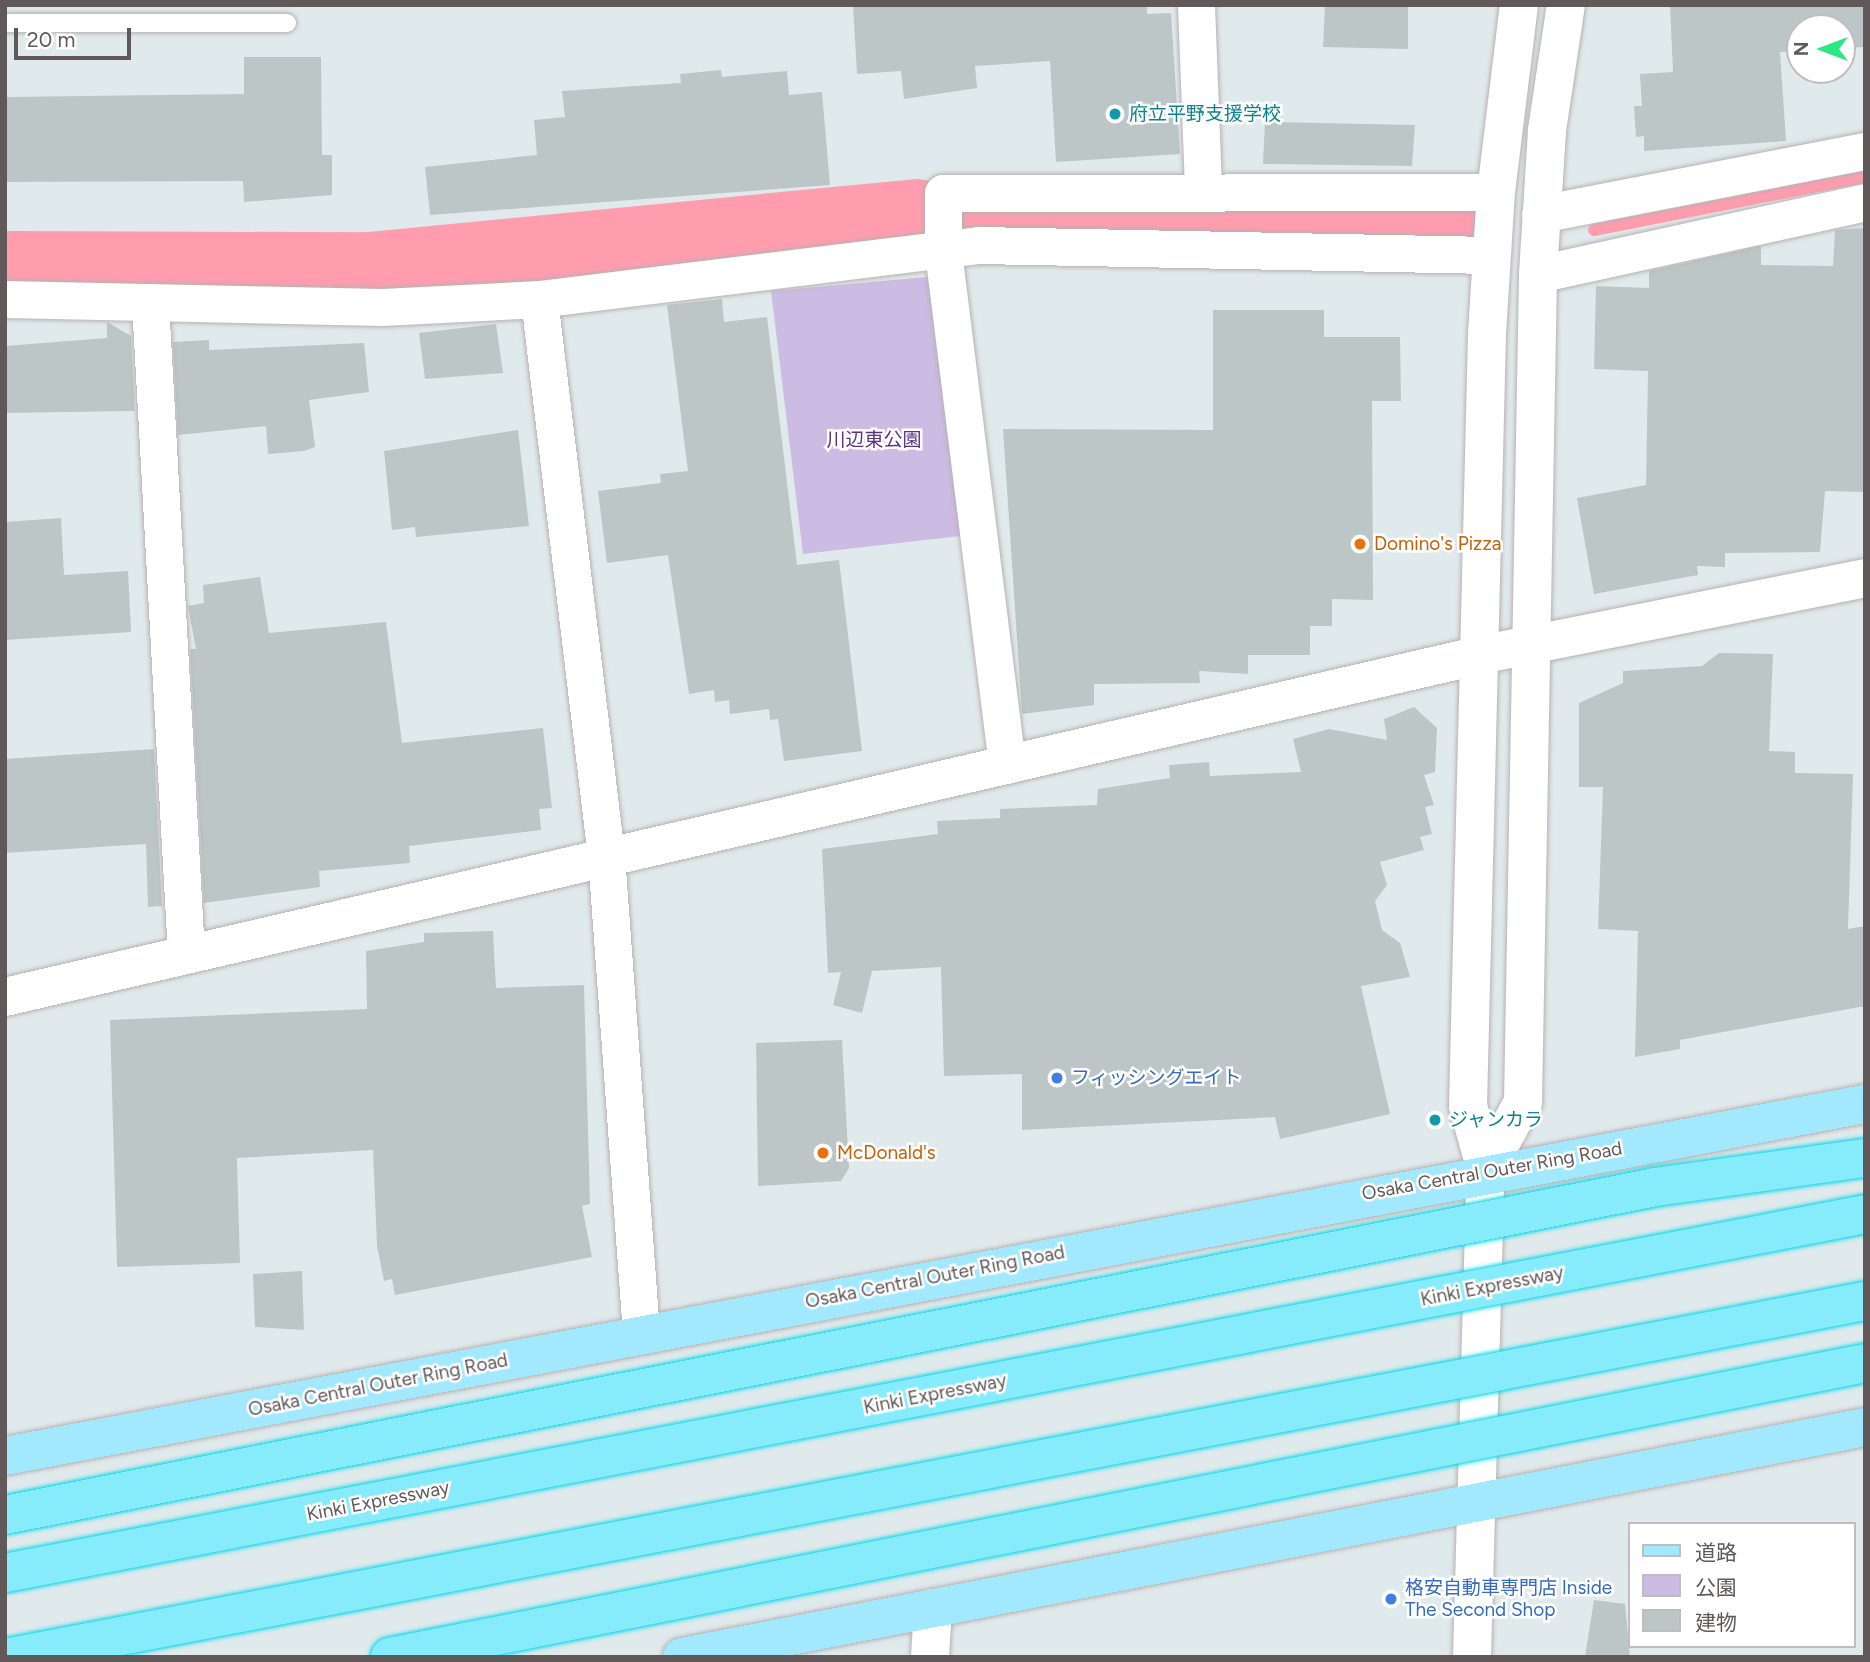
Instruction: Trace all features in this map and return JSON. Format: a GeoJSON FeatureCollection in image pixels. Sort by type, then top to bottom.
{"type":"FeatureCollection","features":[{"type":"Feature","properties":{"kind":"highway"},"geometry":{"type":"LineString","coordinates":[[5,1515],[1656,1187],[1865,1158]]}},
{"type":"Feature","properties":{"kind":"highway","name":"Kinki Expressway"},"geometry":{"type":"LineString","coordinates":[[5,1573],[1865,1214]]}},
{"type":"Feature","properties":{"kind":"highway"},"geometry":{"type":"LineString","coordinates":[[11,1657],[1865,1301]]}},
{"type":"Feature","properties":{"kind":"highway"},"geometry":{"type":"LineString","coordinates":[[390,1657],[1865,1363]]}},
{"type":"Feature","properties":{"kind":"main road","name":"Osaka Central Outer Ring Road"},"geometry":{"type":"LineString","coordinates":[[5,1456],[1486,1170],[1865,1104]]}},
{"type":"Feature","properties":{"kind":"main road"},"geometry":{"type":"LineString","coordinates":[[682,1657],[1865,1427]]}},
{"type":"Feature","properties":{"kind":"street"},"geometry":{"type":"LineString","coordinates":[[1196,5],[1203,191]]}},
{"type":"Feature","properties":{"kind":"street"},"geometry":{"type":"LineString","coordinates":[[1472,1657],[1486,1170],[1468,1106],[1491,255],[1496,191],[1519,5]]}},
{"type":"Feature","properties":{"kind":"street"},"geometry":{"type":"LineString","coordinates":[[1486,1170],[1522,1102],[1540,214],[1566,5]]}},
{"type":"Feature","properties":{"kind":"street"},"geometry":{"type":"LineString","coordinates":[[1540,214],[1865,151]]}},
{"type":"Feature","properties":{"kind":"street"},"geometry":{"type":"LineString","coordinates":[[1007,765],[943,251],[943,193],[1496,191]]}},
{"type":"Feature","properties":{"kind":"street"},"geometry":{"type":"LineString","coordinates":[[1538,274],[1865,202]]}},
{"type":"Feature","properties":{"kind":"street"},"geometry":{"type":"LineString","coordinates":[[5,299],[382,307],[539,299],[979,245],[1491,255]]}},
{"type":"Feature","properties":{"kind":"street"},"geometry":{"type":"LineString","coordinates":[[539,299],[607,856],[641,1334]]}},
{"type":"Feature","properties":{"kind":"street"},"geometry":{"type":"LineString","coordinates":[[150,302],[186,954]]}},
{"type":"Feature","properties":{"kind":"street"},"geometry":{"type":"LineString","coordinates":[[5,997],[1533,643],[1865,578]]}},
{"type":"Feature","properties":{"kind":"street"},"geometry":{"type":"LineString","coordinates":[[930,1657],[933,1608]]}},
{"type":"Feature","properties":{"kind":"lane"},"geometry":{"type":"LineString","coordinates":[[5,23],[286,23]]}},
{"type":"Feature","properties":{"kind":"green space","name":"川辺東公園"},"geometry":{"type":"Polygon","coordinates":[[[927,277],[939,286],[969,535],[803,554],[771,291],[927,277]]]}},
{"type":"Feature","properties":{"kind":"building","name":"府立平野支援学校"},"geometry":{"type":"Polygon","coordinates":[[[853,5],[1147,5],[1147,14],[1171,13],[1180,154],[1056,162],[1050,61],[975,66],[977,88],[904,99],[901,71],[857,74],[853,5]]]}},
{"type":"Feature","properties":{"kind":"building"},"geometry":{"type":"Polygon","coordinates":[[[1325,5],[1408,5],[1408,49],[1323,47],[1325,5]]]}},
{"type":"Feature","properties":{"kind":"building"},"geometry":{"type":"Polygon","coordinates":[[[1670,5],[1865,5],[1865,47],[1856,47],[1856,14],[1786,14],[1786,52],[1780,52],[1786,141],[1644,151],[1644,136],[1636,137],[1634,106],[1642,106],[1640,74],[1673,72],[1670,5]]]}},
{"type":"Feature","properties":{"kind":"building"},"geometry":{"type":"Polygon","coordinates":[[[244,57],[321,57],[322,155],[332,155],[332,195],[244,202],[243,181],[5,182],[5,97],[244,94],[244,57]]]}},
{"type":"Feature","properties":{"kind":"building"},"geometry":{"type":"Polygon","coordinates":[[[721,70],[722,77],[787,71],[789,95],[822,92],[830,185],[430,215],[425,167],[537,155],[534,120],[565,117],[562,91],[681,83],[680,74],[721,70]]]}},
{"type":"Feature","properties":{"kind":"building"},"geometry":{"type":"Polygon","coordinates":[[[1265,122],[1415,125],[1412,166],[1263,164],[1265,122]]]}},
{"type":"Feature","properties":{"kind":"building"},"geometry":{"type":"Polygon","coordinates":[[[1865,228],[1865,492],[1825,491],[1820,552],[1725,553],[1725,567],[1697,566],[1698,575],[1594,594],[1577,498],[1646,485],[1648,371],[1594,369],[1596,286],[1649,288],[1649,271],[1761,246],[1761,265],[1833,266],[1835,230],[1865,228]]]}},
{"type":"Feature","properties":{"kind":"building"},"geometry":{"type":"Polygon","coordinates":[[[722,299],[724,322],[767,317],[797,565],[839,560],[862,751],[784,761],[778,719],[770,720],[769,709],[730,714],[729,700],[715,702],[714,690],[689,694],[668,555],[607,563],[598,491],[661,483],[660,474],[688,471],[667,305],[722,299]]]}},
{"type":"Feature","properties":{"kind":"building"},"geometry":{"type":"Polygon","coordinates":[[[1213,310],[1324,310],[1324,337],[1400,337],[1401,401],[1372,401],[1373,600],[1332,599],[1332,626],[1310,626],[1310,655],[1248,655],[1248,674],[1199,671],[1200,683],[1094,684],[1094,705],[1022,714],[1003,429],[1213,430],[1213,310]]]}},
{"type":"Feature","properties":{"kind":"building"},"geometry":{"type":"Polygon","coordinates":[[[107,322],[131,336],[135,411],[5,413],[5,346],[107,338],[107,322]]]}},
{"type":"Feature","properties":{"kind":"building"},"geometry":{"type":"Polygon","coordinates":[[[496,324],[503,373],[425,379],[419,333],[496,324]]]}},
{"type":"Feature","properties":{"kind":"building"},"geometry":{"type":"Polygon","coordinates":[[[209,340],[209,350],[364,343],[369,392],[309,400],[315,447],[304,451],[268,454],[266,426],[178,435],[173,342],[209,340]]]}},
{"type":"Feature","properties":{"kind":"building"},"geometry":{"type":"Polygon","coordinates":[[[518,430],[529,526],[416,537],[415,527],[392,530],[384,451],[518,430]]]}},
{"type":"Feature","properties":{"kind":"building"},"geometry":{"type":"Polygon","coordinates":[[[61,518],[64,575],[128,571],[131,632],[5,640],[5,522],[61,518]]]}},
{"type":"Feature","properties":{"kind":"building"},"geometry":{"type":"Polygon","coordinates":[[[260,577],[269,633],[386,622],[402,743],[543,728],[552,808],[539,809],[541,830],[409,846],[410,863],[319,871],[320,887],[204,903],[190,649],[196,649],[188,606],[204,603],[203,585],[260,577]]]}},
{"type":"Feature","properties":{"kind":"building"},"geometry":{"type":"Polygon","coordinates":[[[1719,653],[1773,654],[1769,751],[1795,752],[1795,773],[1853,774],[1848,929],[1865,926],[1865,1006],[1680,1040],[1680,1049],[1635,1057],[1638,931],[1598,929],[1603,787],[1579,787],[1579,703],[1623,683],[1623,671],[1702,666],[1719,653]]]}},
{"type":"Feature","properties":{"kind":"building"},"geometry":{"type":"Polygon","coordinates":[[[1414,707],[1437,728],[1435,772],[1424,775],[1434,805],[1425,807],[1432,834],[1420,837],[1424,850],[1380,862],[1387,885],[1375,901],[1382,930],[1400,943],[1410,977],[1361,986],[1390,1114],[1280,1139],[1275,1117],[1022,1130],[1022,1074],[944,1076],[941,967],[872,971],[862,1013],[833,1005],[841,972],[828,973],[822,849],[938,834],[937,821],[1000,818],[1000,809],[1097,805],[1098,789],[1170,778],[1169,765],[1209,762],[1210,776],[1301,772],[1293,739],[1329,729],[1387,740],[1384,719],[1414,707]]]}},
{"type":"Feature","properties":{"kind":"building"},"geometry":{"type":"Polygon","coordinates":[[[154,749],[162,906],[148,907],[146,844],[5,853],[5,759],[154,749]]]}},
{"type":"Feature","properties":{"kind":"building"},"geometry":{"type":"Polygon","coordinates":[[[493,931],[496,988],[584,985],[590,1204],[582,1206],[592,1257],[395,1295],[392,1279],[384,1281],[377,1246],[373,1150],[237,1158],[240,1263],[117,1267],[110,1020],[367,1009],[366,951],[424,942],[424,933],[493,931]]]}},
{"type":"Feature","properties":{"kind":"building"},"geometry":{"type":"Polygon","coordinates":[[[842,1040],[849,1168],[841,1181],[758,1186],[756,1043],[842,1040]]]}},
{"type":"Feature","properties":{"kind":"building"},"geometry":{"type":"Polygon","coordinates":[[[302,1271],[304,1330],[255,1327],[253,1274],[302,1271]]]}},
{"type":"Feature","properties":{"kind":"building"},"geometry":{"type":"Polygon","coordinates":[[[1594,1600],[1625,1604],[1630,1657],[1585,1657],[1594,1600]]]}},
{"type":"Feature","properties":{"kind":"waterway"},"geometry":{"type":"LineString","coordinates":[[1594,230],[1865,177]]}},
{"type":"Feature","properties":{"kind":"waterway"},"geometry":{"type":"LineString","coordinates":[[5,266],[369,267],[917,214]]}},
{"type":"Feature","properties":{"kind":"waterway"},"geometry":{"type":"LineString","coordinates":[[975,214],[1453,227]]}},
{"type":"Feature","properties":{"kind":"place","name":"府立平野支援学校"},"geometry":{"type":"Point","coordinates":[1115,114]}},
{"type":"Feature","properties":{"kind":"place","name":"Domino's Pizza"},"geometry":{"type":"Point","coordinates":[1360,544]}},
{"type":"Feature","properties":{"kind":"place","name":"フィッシングエイト"},"geometry":{"type":"Point","coordinates":[1057,1078]}},
{"type":"Feature","properties":{"kind":"place","name":"ジャンカラ"},"geometry":{"type":"Point","coordinates":[1435,1120]}},
{"type":"Feature","properties":{"kind":"place","name":"McDonald's"},"geometry":{"type":"Point","coordinates":[823,1153]}},
{"type":"Feature","properties":{"kind":"place","name":"格安自動車専門店 Inside The Second Shop"},"geometry":{"type":"Point","coordinates":[1391,1599]}}]}
